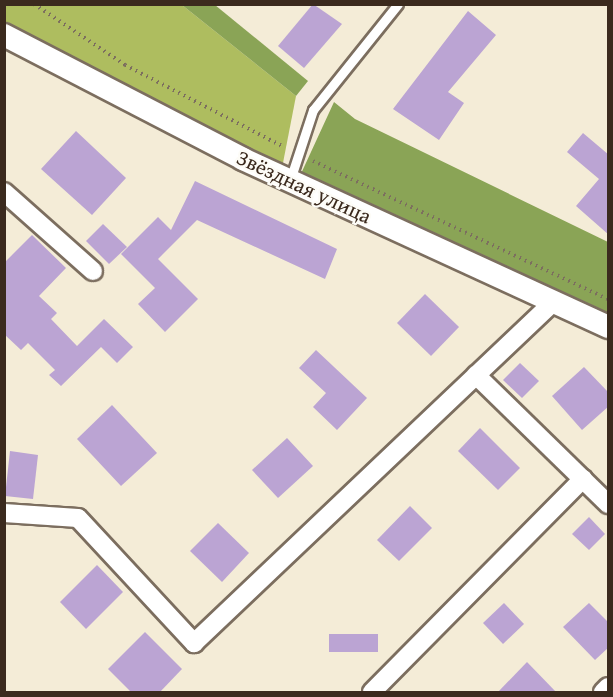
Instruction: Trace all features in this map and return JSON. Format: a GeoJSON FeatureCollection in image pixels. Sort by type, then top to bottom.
{"type":"FeatureCollection","features":[{"type":"Feature","properties":{"kind":"street","name":"Звёздная улица"},"geometry":{"type":"LineString","coordinates":[[4,36],[290,180],[609,327]]}},
{"type":"Feature","properties":{"kind":"street"},"geometry":{"type":"LineString","coordinates":[[4,192],[93,271]]}},
{"type":"Feature","properties":{"kind":"street"},"geometry":{"type":"LineString","coordinates":[[4,513],[78,518],[194,643],[554,302]]}},
{"type":"Feature","properties":{"kind":"street"},"geometry":{"type":"LineString","coordinates":[[476,375],[609,504]]}},
{"type":"Feature","properties":{"kind":"street"},"geometry":{"type":"LineString","coordinates":[[372,693],[583,479]]}},
{"type":"Feature","properties":{"kind":"street"},"geometry":{"type":"LineString","coordinates":[[603,693],[609,687]]}},
{"type":"Feature","properties":{"kind":"lane"},"geometry":{"type":"LineString","coordinates":[[290,180],[313,110],[398,4]]}},
{"type":"Feature","properties":{"kind":"path"},"geometry":{"type":"LineString","coordinates":[[34,4],[125,65],[300,155],[609,298]]}},
{"type":"Feature","properties":{"kind":"green space"},"geometry":{"type":"Polygon","coordinates":[[[5,5],[182,5],[296,96],[282,168],[5,26],[5,5]]]}},
{"type":"Feature","properties":{"kind":"green space"},"geometry":{"type":"Polygon","coordinates":[[[182,5],[215,5],[308,81],[296,96],[182,5]]]}},
{"type":"Feature","properties":{"kind":"green space"},"geometry":{"type":"Polygon","coordinates":[[[334,102],[355,119],[608,242],[608,317],[299,178],[334,102]]]}},
{"type":"Feature","properties":{"kind":"building"},"geometry":{"type":"Polygon","coordinates":[[[313,4],[342,24],[304,68],[278,46],[313,4]]]}},
{"type":"Feature","properties":{"kind":"building"},"geometry":{"type":"Polygon","coordinates":[[[468,11],[496,35],[448,92],[464,103],[439,140],[393,109],[468,11]]]}},
{"type":"Feature","properties":{"kind":"building"},"geometry":{"type":"Polygon","coordinates":[[[76,131],[126,178],[92,215],[41,169],[76,131]]]}},
{"type":"Feature","properties":{"kind":"building"},"geometry":{"type":"Polygon","coordinates":[[[583,133],[609,155],[609,235],[576,206],[599,179],[567,152],[583,133]]]}},
{"type":"Feature","properties":{"kind":"building"},"geometry":{"type":"Polygon","coordinates":[[[195,181],[337,249],[325,279],[197,220],[158,259],[198,299],[165,332],[138,304],[155,288],[121,254],[158,217],[171,230],[195,181]]]}},
{"type":"Feature","properties":{"kind":"building"},"geometry":{"type":"Polygon","coordinates":[[[103,224],[127,247],[109,264],[86,241],[103,224]]]}},
{"type":"Feature","properties":{"kind":"building"},"geometry":{"type":"Polygon","coordinates":[[[32,235],[66,268],[39,296],[57,313],[51,319],[77,346],[104,319],[133,347],[117,363],[101,347],[61,386],[49,375],[55,370],[28,343],[21,350],[4,334],[4,263],[32,235]]]}},
{"type":"Feature","properties":{"kind":"building"},"geometry":{"type":"Polygon","coordinates":[[[425,294],[459,327],[431,356],[397,323],[425,294]]]}},
{"type":"Feature","properties":{"kind":"building"},"geometry":{"type":"Polygon","coordinates":[[[316,350],[367,398],[337,430],[313,407],[326,393],[299,368],[316,350]]]}},
{"type":"Feature","properties":{"kind":"building"},"geometry":{"type":"Polygon","coordinates":[[[520,363],[539,381],[522,398],[503,380],[520,363]]]}},
{"type":"Feature","properties":{"kind":"building"},"geometry":{"type":"Polygon","coordinates":[[[584,367],[609,393],[609,406],[582,430],[552,396],[584,367]]]}},
{"type":"Feature","properties":{"kind":"building"},"geometry":{"type":"Polygon","coordinates":[[[112,405],[157,453],[121,486],[77,439],[112,405]]]}},
{"type":"Feature","properties":{"kind":"building"},"geometry":{"type":"Polygon","coordinates":[[[480,428],[520,468],[498,490],[458,451],[480,428]]]}},
{"type":"Feature","properties":{"kind":"building"},"geometry":{"type":"Polygon","coordinates":[[[287,438],[313,466],[278,498],[252,470],[287,438]]]}},
{"type":"Feature","properties":{"kind":"building"},"geometry":{"type":"Polygon","coordinates":[[[10,451],[38,455],[33,499],[5,496],[10,451]]]}},
{"type":"Feature","properties":{"kind":"building"},"geometry":{"type":"Polygon","coordinates":[[[410,506],[432,528],[399,561],[377,540],[410,506]]]}},
{"type":"Feature","properties":{"kind":"building"},"geometry":{"type":"Polygon","coordinates":[[[589,517],[605,534],[589,550],[572,534],[589,517]]]}},
{"type":"Feature","properties":{"kind":"building"},"geometry":{"type":"Polygon","coordinates":[[[218,523],[249,553],[222,582],[190,551],[218,523]]]}},
{"type":"Feature","properties":{"kind":"building"},"geometry":{"type":"Polygon","coordinates":[[[97,565],[123,592],[86,629],[60,602],[97,565]]]}},
{"type":"Feature","properties":{"kind":"building"},"geometry":{"type":"Polygon","coordinates":[[[504,603],[524,624],[503,644],[483,623],[504,603]]]}},
{"type":"Feature","properties":{"kind":"building"},"geometry":{"type":"Polygon","coordinates":[[[589,603],[609,623],[609,647],[595,660],[563,627],[589,603]]]}},
{"type":"Feature","properties":{"kind":"building"},"geometry":{"type":"Polygon","coordinates":[[[145,632],[182,669],[159,693],[132,693],[108,669],[145,632]]]}},
{"type":"Feature","properties":{"kind":"building"},"geometry":{"type":"Polygon","coordinates":[[[329,634],[378,634],[378,652],[329,652],[329,634]]]}},
{"type":"Feature","properties":{"kind":"building"},"geometry":{"type":"Polygon","coordinates":[[[527,662],[557,693],[497,693],[527,662]]]}}]}
